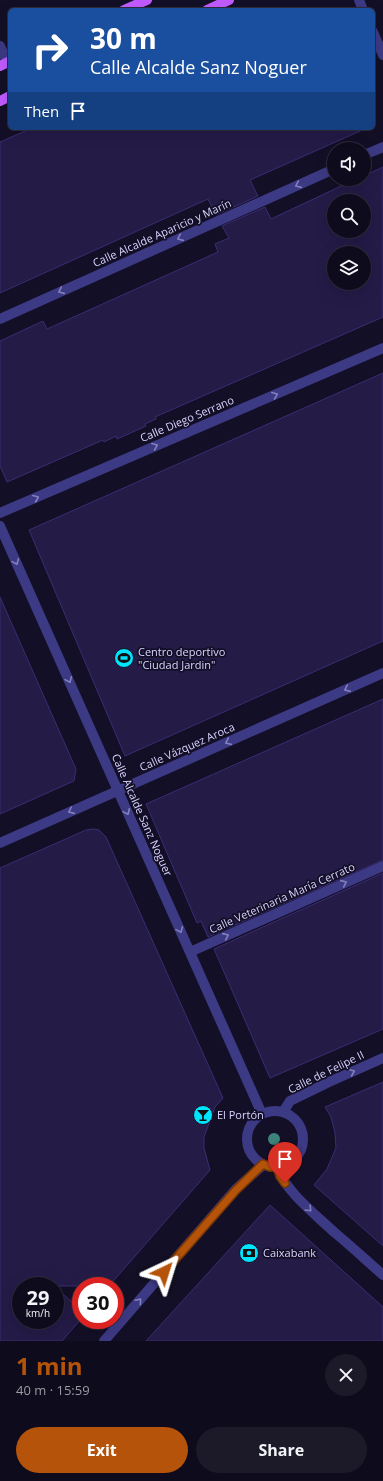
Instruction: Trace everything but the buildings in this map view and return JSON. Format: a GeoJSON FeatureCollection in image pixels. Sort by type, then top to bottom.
{"type":"FeatureCollection","features":[{"type":"Feature","properties":{"kind":"main road"},"geometry":{"type":"LineString","coordinates":[[129,8],[147,0]]}},
{"type":"Feature","properties":{"kind":"main road"},"geometry":{"type":"LineString","coordinates":[[210,8],[224,1]]}},
{"type":"Feature","properties":{"kind":"street"},"geometry":{"type":"LineString","coordinates":[[375,37],[383,55]]}},
{"type":"Feature","properties":{"kind":"street"},"geometry":{"type":"LineString","coordinates":[[0,46],[6,63]]}},
{"type":"Feature","properties":{"kind":"street"},"geometry":{"type":"LineString","coordinates":[[371,152],[383,147]]}},
{"type":"Feature","properties":{"kind":"street","name":"Calle Alcalde Aparicio y Marín"},"geometry":{"type":"LineString","coordinates":[[0,319],[327,172]]}},
{"type":"Feature","properties":{"kind":"street","name":"Calle Diego Serrano"},"geometry":{"type":"LineString","coordinates":[[0,513],[383,348]]}},
{"type":"Feature","properties":{"kind":"street","name":"Calle Alcalde Sanz Noguer"},"geometry":{"type":"LineString","coordinates":[[0,526],[262,1114]]}},
{"type":"Feature","properties":{"kind":"street","name":"Calle Vázquez Aroca"},"geometry":{"type":"LineString","coordinates":[[0,843],[383,673]]}},
{"type":"Feature","properties":{"kind":"street","name":"Calle Veterinaria María Cerrato"},"geometry":{"type":"LineString","coordinates":[[190,952],[383,866]]}},
{"type":"Feature","properties":{"kind":"street","name":"Calle de Felipe II"},"geometry":{"type":"LineString","coordinates":[[283,1112],[290,1102],[329,1082],[383,1058]]}},
{"type":"Feature","properties":{"kind":"street"},"geometry":{"type":"LineString","coordinates":[[269,1111],[283,1112],[298,1122],[302,1129],[304,1138],[303,1146],[293,1161],[286,1165],[270,1167],[263,1164],[250,1153],[247,1144],[247,1135],[250,1126],[255,1119],[262,1114],[269,1111]]}},
{"type":"Feature","properties":{"kind":"street"},"geometry":{"type":"LineString","coordinates":[[104,1341],[236,1190],[263,1164]]}},
{"type":"Feature","properties":{"kind":"street"},"geometry":{"type":"LineString","coordinates":[[277,1167],[280,1176],[285,1183],[311,1211],[383,1275]]}},
{"type":"Feature","properties":{"kind":"place","name":"Centro deportivo \"Ciudad Jardin\""},"geometry":{"type":"Point","coordinates":[124,658]}},
{"type":"Feature","properties":{"kind":"place","name":"El Portón"},"geometry":{"type":"Point","coordinates":[203,1115]}},
{"type":"Feature","properties":{"kind":"place","name":"Caixabank"},"geometry":{"type":"Point","coordinates":[249,1253]}},
{"type":"Feature","properties":{"kind":"route"},"geometry":{"type":"LineString","coordinates":[[164,1272],[236,1190],[263,1164],[270,1167],[277,1167],[280,1176],[285,1183]]}}]}
